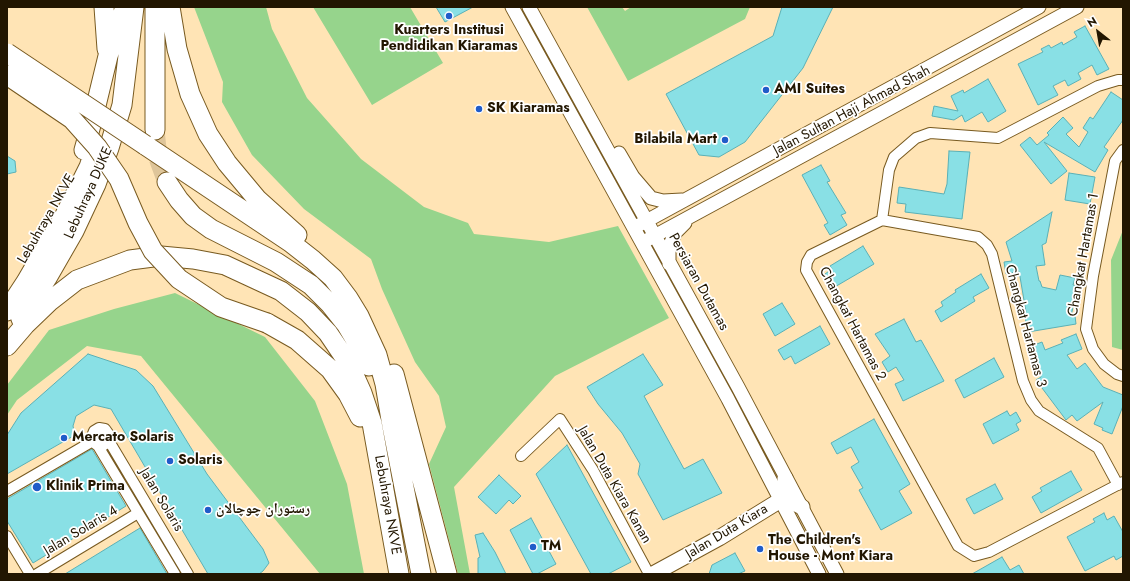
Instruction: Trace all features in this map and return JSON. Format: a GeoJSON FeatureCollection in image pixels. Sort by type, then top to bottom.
{"type":"FeatureCollection","features":[{"type":"Feature","properties":{"kind":"highway"},"geometry":{"type":"LineString","coordinates":[[104,7],[108,56]]}},
{"type":"Feature","properties":{"kind":"highway"},"geometry":{"type":"LineString","coordinates":[[150,138],[155,7]]}},
{"type":"Feature","properties":{"kind":"highway"},"geometry":{"type":"LineString","coordinates":[[170,7],[177,49],[190,94],[208,134],[227,163],[257,199],[296,234],[313,260]]}},
{"type":"Feature","properties":{"kind":"highway"},"geometry":{"type":"LineString","coordinates":[[108,56],[128,8]]}},
{"type":"Feature","properties":{"kind":"highway","name":"Lebuhraya DUKE"},"geometry":{"type":"LineString","coordinates":[[7,311],[26,282],[61,222],[88,167],[103,127],[116,76],[128,8]]}},
{"type":"Feature","properties":{"kind":"highway","name":"Lebuhraya DUKE"},"geometry":{"type":"LineString","coordinates":[[7,341],[47,278],[74,231],[104,163],[122,105],[128,8]]}},
{"type":"Feature","properties":{"kind":"highway"},"geometry":{"type":"LineString","coordinates":[[7,53],[150,138],[313,260],[333,278],[348,298],[367,333],[377,355],[386,384],[392,426],[421,574]]}},
{"type":"Feature","properties":{"kind":"highway","name":"Lebuhraya NKVE"},"geometry":{"type":"LineString","coordinates":[[7,287],[56,209],[82,156],[108,56]]}},
{"type":"Feature","properties":{"kind":"highway"},"geometry":{"type":"LineString","coordinates":[[7,75],[72,119],[97,147],[118,179],[138,223],[153,251],[179,279],[221,307],[267,323],[296,340],[330,369],[348,394],[359,416],[374,436]]}},
{"type":"Feature","properties":{"kind":"highway"},"geometry":{"type":"LineString","coordinates":[[167,182],[178,200],[193,216],[211,229],[294,273],[311,285],[330,304],[346,324],[365,356],[392,426]]}},
{"type":"Feature","properties":{"kind":"highway","name":"Lebuhraya NKVE"},"geometry":{"type":"LineString","coordinates":[[7,346],[25,325],[50,301],[77,280],[130,260],[161,256],[193,259],[225,265],[282,291],[308,312],[328,333],[348,364],[362,393],[374,436],[399,574]]}},
{"type":"Feature","properties":{"kind":"highway"},"geometry":{"type":"LineString","coordinates":[[367,333],[384,350],[398,385],[415,459],[447,574]]}},
{"type":"Feature","properties":{"kind":"main road"},"geometry":{"type":"LineString","coordinates":[[785,478],[785,487],[779,501],[788,500],[802,507]]}},
{"type":"Feature","properties":{"kind":"main road","name":"Jalan Duta Kiara"},"geometry":{"type":"LineString","coordinates":[[650,573],[670,570],[779,501]]}},
{"type":"Feature","properties":{"kind":"street"},"geometry":{"type":"LineString","coordinates":[[512,7],[728,399],[779,501],[818,574]]}},
{"type":"Feature","properties":{"kind":"street","name":"Persiaran Dutamas"},"geometry":{"type":"LineString","coordinates":[[529,7],[738,387],[837,574]]}},
{"type":"Feature","properties":{"kind":"street","name":"Jalan Sultan Haji Ahmad Shah"},"geometry":{"type":"LineString","coordinates":[[634,228],[1039,7]]}},
{"type":"Feature","properties":{"kind":"street","name":"Jalan Sultan Haji Ahmad Shah"},"geometry":{"type":"LineString","coordinates":[[642,243],[1077,7]]}},
{"type":"Feature","properties":{"kind":"street"},"geometry":{"type":"LineString","coordinates":[[882,220],[889,170],[894,157],[916,138],[930,133],[998,138],[1098,86],[1123,80]]}},
{"type":"Feature","properties":{"kind":"street"},"geometry":{"type":"LineString","coordinates":[[584,108],[611,140],[633,177],[651,198],[663,201],[684,200]]}},
{"type":"Feature","properties":{"kind":"street","name":"Changkat Hartamas 1"},"geometry":{"type":"LineString","coordinates":[[1123,150],[1115,161],[1092,276],[1086,329],[1093,349],[1104,364],[1116,374],[1123,376]]}},
{"type":"Feature","properties":{"kind":"street"},"geometry":{"type":"LineString","coordinates":[[669,264],[669,247],[675,233],[692,216]]}},
{"type":"Feature","properties":{"kind":"street","name":"Changkat Hartamas 2"},"geometry":{"type":"LineString","coordinates":[[882,220],[811,255],[807,262],[806,270],[958,546],[974,556],[989,552],[1120,484]]}},
{"type":"Feature","properties":{"kind":"street","name":"Changkat Hartamas 3"},"geometry":{"type":"LineString","coordinates":[[882,220],[978,237],[987,245],[992,254],[1022,381],[1031,400],[1039,411],[1098,448],[1120,484]]}},
{"type":"Feature","properties":{"kind":"street","name":"Jalan Duta Kiara Kanan"},"geometry":{"type":"LineString","coordinates":[[522,456],[560,419],[593,470],[650,573]]}},
{"type":"Feature","properties":{"kind":"street"},"geometry":{"type":"LineString","coordinates":[[7,491],[96,443],[104,445],[109,441],[109,433],[102,428],[94,431],[92,436],[96,443]]}},
{"type":"Feature","properties":{"kind":"street","name":"Jalan Solaris"},"geometry":{"type":"LineString","coordinates":[[109,441],[188,574]]}},
{"type":"Feature","properties":{"kind":"street","name":"Jalan Solaris"},"geometry":{"type":"LineString","coordinates":[[96,443],[175,574]]}},
{"type":"Feature","properties":{"kind":"street","name":"Jalan Solaris 4"},"geometry":{"type":"LineString","coordinates":[[37,574],[138,513]]}},
{"type":"Feature","properties":{"kind":"street"},"geometry":{"type":"LineString","coordinates":[[7,536],[30,574]]}},
{"type":"Feature","properties":{"kind":"green space"},"geometry":{"type":"Polygon","coordinates":[[[194,7],[266,7],[272,29],[307,98],[361,159],[424,207],[468,223],[474,234],[549,242],[618,226],[669,318],[555,376],[454,487],[470,574],[458,574],[429,464],[446,427],[439,396],[415,362],[382,289],[371,259],[304,209],[252,155],[222,102],[223,82],[194,7]]]}},
{"type":"Feature","properties":{"kind":"green space"},"geometry":{"type":"Polygon","coordinates":[[[313,7],[410,7],[443,63],[372,105],[313,7]]]}},
{"type":"Feature","properties":{"kind":"green space"},"geometry":{"type":"Polygon","coordinates":[[[587,7],[622,7],[625,11],[631,7],[750,7],[745,19],[628,81],[587,7]]]}},
{"type":"Feature","properties":{"kind":"green space"},"geometry":{"type":"Polygon","coordinates":[[[1123,230],[1123,350],[1112,347],[1111,260],[1123,230]]]}},
{"type":"Feature","properties":{"kind":"green space"},"geometry":{"type":"Polygon","coordinates":[[[175,293],[265,337],[315,401],[347,484],[364,574],[320,574],[141,356],[87,346],[17,400],[7,415],[7,385],[49,330],[114,309],[175,293]]]}},
{"type":"Feature","properties":{"kind":"building","name":"Kuarters Institusi Pendidikan Kiaramas"},"geometry":{"type":"Polygon","coordinates":[[[436,7],[473,7],[445,22],[436,7]]]}},
{"type":"Feature","properties":{"kind":"building"},"geometry":{"type":"Polygon","coordinates":[[[782,7],[833,7],[803,68],[745,142],[719,157],[699,155],[666,94],[773,36],[782,7]]]}},
{"type":"Feature","properties":{"kind":"building"},"geometry":{"type":"Polygon","coordinates":[[[1085,26],[1109,69],[1097,75],[1092,65],[1078,73],[1081,79],[1068,86],[1065,80],[1053,86],[1058,95],[1038,105],[1018,64],[1043,52],[1041,49],[1049,45],[1051,48],[1062,42],[1063,45],[1077,37],[1074,32],[1085,26]]]}},
{"type":"Feature","properties":{"kind":"building"},"geometry":{"type":"Polygon","coordinates":[[[988,79],[1006,111],[988,122],[982,112],[965,122],[962,115],[954,120],[932,116],[934,106],[958,111],[951,96],[963,90],[964,93],[988,79]]]}},
{"type":"Feature","properties":{"kind":"building"},"geometry":{"type":"Polygon","coordinates":[[[1111,92],[1123,100],[1123,120],[1104,147],[1108,150],[1095,172],[1044,142],[1067,171],[1051,184],[1020,145],[1030,137],[1037,145],[1049,135],[1047,133],[1063,117],[1073,128],[1066,134],[1079,147],[1088,132],[1083,128],[1090,117],[1093,119],[1111,92]]]}},
{"type":"Feature","properties":{"kind":"building"},"geometry":{"type":"Polygon","coordinates":[[[949,151],[970,152],[962,219],[905,212],[906,204],[897,203],[899,187],[944,194],[947,184],[949,151]]]}},
{"type":"Feature","properties":{"kind":"building"},"geometry":{"type":"Polygon","coordinates":[[[7,156],[15,161],[16,172],[7,174],[7,156]]]}},
{"type":"Feature","properties":{"kind":"building"},"geometry":{"type":"Polygon","coordinates":[[[821,165],[830,181],[827,182],[846,213],[841,215],[847,225],[830,235],[824,225],[828,223],[802,175],[821,165]]]}},
{"type":"Feature","properties":{"kind":"building"},"geometry":{"type":"Polygon","coordinates":[[[1069,173],[1095,177],[1090,204],[1065,200],[1069,173]]]}},
{"type":"Feature","properties":{"kind":"building"},"geometry":{"type":"Polygon","coordinates":[[[1052,212],[1046,243],[1042,245],[1045,265],[1036,266],[1039,281],[1042,287],[1056,290],[1060,275],[1075,278],[1073,285],[1078,286],[1071,316],[1075,316],[1076,324],[1028,332],[1019,271],[1006,274],[1004,262],[1012,261],[1006,242],[1052,212]]]}},
{"type":"Feature","properties":{"kind":"building"},"geometry":{"type":"Polygon","coordinates":[[[863,246],[874,264],[833,288],[825,274],[832,269],[830,266],[863,246]]]}},
{"type":"Feature","properties":{"kind":"building"},"geometry":{"type":"Polygon","coordinates":[[[981,274],[989,288],[973,297],[975,301],[941,322],[935,311],[943,306],[941,302],[956,292],[955,290],[981,274]]]}},
{"type":"Feature","properties":{"kind":"building"},"geometry":{"type":"Polygon","coordinates":[[[782,303],[795,324],[775,336],[763,314],[782,303]]]}},
{"type":"Feature","properties":{"kind":"building"},"geometry":{"type":"Polygon","coordinates":[[[904,319],[916,342],[921,340],[944,381],[903,401],[895,384],[904,380],[896,367],[888,372],[882,362],[890,356],[875,334],[904,319]]]}},
{"type":"Feature","properties":{"kind":"building"},"geometry":{"type":"Polygon","coordinates":[[[820,326],[830,344],[795,364],[791,356],[784,360],[778,350],[820,326]]]}},
{"type":"Feature","properties":{"kind":"building"},"geometry":{"type":"Polygon","coordinates":[[[1076,334],[1082,349],[1067,355],[1077,369],[1085,363],[1103,387],[1123,395],[1123,406],[1112,434],[1102,430],[1103,428],[1094,424],[1103,402],[1077,421],[1072,415],[1066,420],[1036,380],[1041,377],[1029,347],[1042,342],[1045,350],[1063,343],[1061,340],[1076,334]]]}},
{"type":"Feature","properties":{"kind":"building","name":"Solaris"},"geometry":{"type":"Polygon","coordinates":[[[88,354],[136,370],[153,386],[207,474],[263,549],[269,563],[263,571],[259,574],[208,574],[111,409],[94,405],[76,416],[73,426],[75,435],[7,474],[7,435],[21,413],[88,354]]]}},
{"type":"Feature","properties":{"kind":"building"},"geometry":{"type":"Polygon","coordinates":[[[643,354],[663,385],[644,396],[684,469],[703,459],[722,493],[663,520],[638,474],[640,464],[622,433],[598,404],[587,387],[643,354]]]}},
{"type":"Feature","properties":{"kind":"building"},"geometry":{"type":"Polygon","coordinates":[[[994,358],[1004,377],[964,398],[955,380],[994,358]]]}},
{"type":"Feature","properties":{"kind":"building"},"geometry":{"type":"Polygon","coordinates":[[[1007,411],[1010,416],[1016,412],[1021,421],[1016,424],[1019,430],[993,444],[983,424],[1007,411]]]}},
{"type":"Feature","properties":{"kind":"building"},"geometry":{"type":"Polygon","coordinates":[[[874,419],[910,484],[899,491],[912,513],[881,530],[859,490],[863,488],[851,467],[859,462],[851,447],[837,454],[831,443],[874,419]]]}},
{"type":"Feature","properties":{"kind":"building"},"geometry":{"type":"Polygon","coordinates":[[[567,445],[631,562],[608,574],[591,574],[536,474],[567,445]]]}},
{"type":"Feature","properties":{"kind":"building"},"geometry":{"type":"Polygon","coordinates":[[[92,449],[126,506],[33,563],[7,521],[7,499],[92,449]]]}},
{"type":"Feature","properties":{"kind":"building"},"geometry":{"type":"Polygon","coordinates":[[[1071,471],[1082,490],[1041,513],[1032,497],[1042,491],[1040,488],[1071,471]]]}},
{"type":"Feature","properties":{"kind":"building"},"geometry":{"type":"Polygon","coordinates":[[[499,475],[521,496],[513,504],[509,500],[496,514],[478,497],[499,475]]]}},
{"type":"Feature","properties":{"kind":"building"},"geometry":{"type":"Polygon","coordinates":[[[995,484],[1003,499],[974,514],[966,499],[995,484]]]}},
{"type":"Feature","properties":{"kind":"building"},"geometry":{"type":"Polygon","coordinates":[[[1104,513],[1107,520],[1114,516],[1123,532],[1123,556],[1116,560],[1114,556],[1085,571],[1067,537],[1095,522],[1093,519],[1104,513]]]}},
{"type":"Feature","properties":{"kind":"building","name":"TM"},"geometry":{"type":"Polygon","coordinates":[[[531,518],[556,564],[537,574],[533,574],[510,530],[531,518]]]}},
{"type":"Feature","properties":{"kind":"building"},"geometry":{"type":"Polygon","coordinates":[[[140,528],[167,574],[65,574],[140,528]]]}},
{"type":"Feature","properties":{"kind":"building"},"geometry":{"type":"Polygon","coordinates":[[[483,533],[506,574],[478,574],[478,558],[480,557],[475,535],[483,533]]]}},
{"type":"Feature","properties":{"kind":"building"},"geometry":{"type":"Polygon","coordinates":[[[735,553],[745,571],[738,574],[709,574],[712,565],[735,553]]]}},
{"type":"Feature","properties":{"kind":"building"},"geometry":{"type":"Polygon","coordinates":[[[1002,557],[1010,570],[1019,565],[1024,574],[972,574],[1002,557]]]}},
{"type":"Feature","properties":{"kind":"tunnel"},"geometry":{"type":"LineString","coordinates":[[155,130],[158,158],[167,182]]}},
{"type":"Feature","properties":{"kind":"place","name":"Kuarters Institusi Pendidikan Kiaramas"},"geometry":{"type":"Point","coordinates":[449,16]}},
{"type":"Feature","properties":{"kind":"place","name":"AMI Suites"},"geometry":{"type":"Point","coordinates":[766,90]}},
{"type":"Feature","properties":{"kind":"place","name":"SK Kiaramas"},"geometry":{"type":"Point","coordinates":[479,109]}},
{"type":"Feature","properties":{"kind":"place","name":"Bilabila Mart"},"geometry":{"type":"Point","coordinates":[725,140]}},
{"type":"Feature","properties":{"kind":"place","name":"Mercato Solaris"},"geometry":{"type":"Point","coordinates":[64,438]}},
{"type":"Feature","properties":{"kind":"place","name":"Solaris"},"geometry":{"type":"Point","coordinates":[170,461]}},
{"type":"Feature","properties":{"kind":"place","name":"Klinik Prima"},"geometry":{"type":"Point","coordinates":[37,487]}},
{"type":"Feature","properties":{"kind":"place","name":"رستوران چوچالان"},"geometry":{"type":"Point","coordinates":[208,510]}},
{"type":"Feature","properties":{"kind":"place","name":"TM"},"geometry":{"type":"Point","coordinates":[533,547]}},
{"type":"Feature","properties":{"kind":"place","name":"The Children's House - Mont Kiara"},"geometry":{"type":"Point","coordinates":[760,549]}}]}
